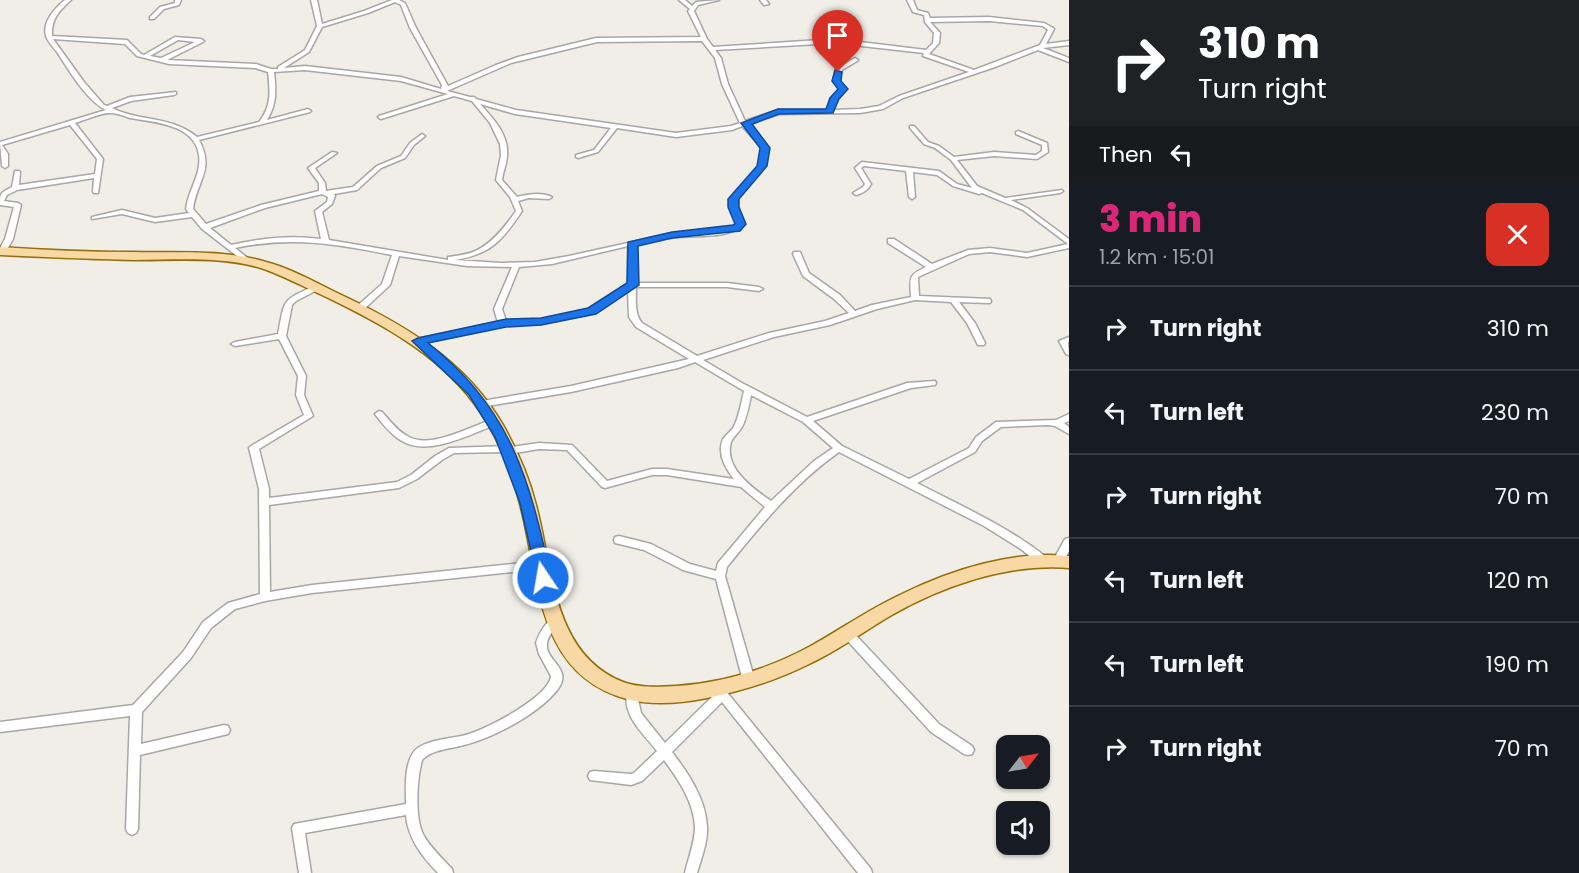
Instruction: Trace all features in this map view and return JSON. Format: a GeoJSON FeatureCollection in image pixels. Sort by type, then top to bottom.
{"type":"FeatureCollection","features":[{"type":"Feature","properties":{"kind":"main road"},"geometry":{"type":"LineString","coordinates":[[1,251],[69,255],[205,257],[246,261],[274,268],[359,309],[418,341],[459,376],[494,422],[508,450],[528,503],[548,601],[565,644],[579,663],[594,677],[632,693],[720,691],[803,658],[891,607],[930,589],[983,572],[1042,560],[1064,561]]}},
{"type":"Feature","properties":{"kind":"street"},"geometry":{"type":"LineString","coordinates":[[68,0],[54,12],[48,23],[49,37],[97,101],[110,109],[176,126],[195,139],[202,152],[202,168],[189,209],[205,227],[246,261]]}},
{"type":"Feature","properties":{"kind":"street"},"geometry":{"type":"LineString","coordinates":[[152,18],[162,8],[177,4],[178,0]]}},
{"type":"Feature","properties":{"kind":"street"},"geometry":{"type":"LineString","coordinates":[[314,0],[321,26]]}},
{"type":"Feature","properties":{"kind":"street"},"geometry":{"type":"LineString","coordinates":[[49,37],[127,42],[134,51],[144,57],[185,64],[256,66],[271,71],[307,51],[321,26],[396,0],[403,4],[413,28],[445,85],[444,90]]}},
{"type":"Feature","properties":{"kind":"street"},"geometry":{"type":"LineString","coordinates":[[230,248],[251,241],[270,239],[325,240],[334,244],[435,261],[467,264],[533,264],[672,235],[730,230],[740,224],[734,207],[734,199],[762,166],[765,148],[739,116],[725,84],[718,58],[704,39],[692,8],[682,0]]}},
{"type":"Feature","properties":{"kind":"street"},"geometry":{"type":"LineString","coordinates":[[692,8],[696,4],[716,0]]}},
{"type":"Feature","properties":{"kind":"street"},"geometry":{"type":"LineString","coordinates":[[910,0],[915,11],[926,14],[938,38],[926,56],[973,72]]}},
{"type":"Feature","properties":{"kind":"street"},"geometry":{"type":"LineString","coordinates":[[927,20],[989,19],[1044,25],[1051,29],[1039,47]]}},
{"type":"Feature","properties":{"kind":"street"},"geometry":{"type":"LineString","coordinates":[[144,57],[177,38],[201,41],[162,60]]}},
{"type":"Feature","properties":{"kind":"street"},"geometry":{"type":"LineString","coordinates":[[444,90],[462,80],[521,58],[581,46],[596,40],[704,39]]}},
{"type":"Feature","properties":{"kind":"street"},"geometry":{"type":"LineString","coordinates":[[711,49],[835,42],[928,52]]}},
{"type":"Feature","properties":{"kind":"street"},"geometry":{"type":"LineString","coordinates":[[280,68],[320,69],[401,79],[515,112],[676,135],[732,128],[778,112],[881,108],[901,97],[1039,47],[1069,43]]}},
{"type":"Feature","properties":{"kind":"street"},"geometry":{"type":"LineString","coordinates":[[1039,47],[1069,60]]}},
{"type":"Feature","properties":{"kind":"street"},"geometry":{"type":"LineString","coordinates":[[830,111],[834,98],[843,89],[836,81],[839,69],[855,60]]}},
{"type":"Feature","properties":{"kind":"street"},"geometry":{"type":"LineString","coordinates":[[261,123],[273,105],[271,71]]}},
{"type":"Feature","properties":{"kind":"street"},"geometry":{"type":"LineString","coordinates":[[5,166],[5,154],[0,146],[72,123],[137,97],[174,93]]}},
{"type":"Feature","properties":{"kind":"street"},"geometry":{"type":"LineString","coordinates":[[381,117],[458,94]]}},
{"type":"Feature","properties":{"kind":"street"},"geometry":{"type":"LineString","coordinates":[[435,261],[471,256],[483,250],[505,229],[519,211],[515,200],[499,180],[504,150],[500,138],[494,126],[472,98]]}},
{"type":"Feature","properties":{"kind":"street"},"geometry":{"type":"LineString","coordinates":[[195,139],[308,111]]}},
{"type":"Feature","properties":{"kind":"street"},"geometry":{"type":"LineString","coordinates":[[72,123],[100,159],[96,192]]}},
{"type":"Feature","properties":{"kind":"street"},"geometry":{"type":"LineString","coordinates":[[578,156],[596,151],[616,126]]}},
{"type":"Feature","properties":{"kind":"street"},"geometry":{"type":"LineString","coordinates":[[912,127],[926,143],[937,147],[953,159],[969,182],[985,192],[1025,209],[1069,244]]}},
{"type":"Feature","properties":{"kind":"street"},"geometry":{"type":"LineString","coordinates":[[953,159],[993,154],[1037,157],[1045,152],[1045,144],[1017,133]]}},
{"type":"Feature","properties":{"kind":"street"},"geometry":{"type":"LineString","coordinates":[[205,227],[263,206],[355,189],[379,167],[403,157],[412,144],[422,136]]}},
{"type":"Feature","properties":{"kind":"street"},"geometry":{"type":"LineString","coordinates":[[325,240],[318,211],[330,203],[332,196],[326,193],[311,168],[334,153]]}},
{"type":"Feature","properties":{"kind":"street"},"geometry":{"type":"LineString","coordinates":[[856,193],[862,191],[868,184],[858,168],[860,165],[939,173],[959,187],[985,192]]}},
{"type":"Feature","properties":{"kind":"street"},"geometry":{"type":"LineString","coordinates":[[909,169],[912,197]]}},
{"type":"Feature","properties":{"kind":"street"},"geometry":{"type":"LineString","coordinates":[[15,188],[17,172]]}},
{"type":"Feature","properties":{"kind":"street"},"geometry":{"type":"LineString","coordinates":[[1,251],[9,239],[18,205],[0,203],[4,194],[15,188],[97,176]]}},
{"type":"Feature","properties":{"kind":"street"},"geometry":{"type":"LineString","coordinates":[[1005,200],[1059,191]]}},
{"type":"Feature","properties":{"kind":"street"},"geometry":{"type":"LineString","coordinates":[[515,200],[529,196],[549,197]]}},
{"type":"Feature","properties":{"kind":"street"},"geometry":{"type":"LineString","coordinates":[[94,218],[122,212],[155,220],[194,215]]}},
{"type":"Feature","properties":{"kind":"street"},"geometry":{"type":"LineString","coordinates":[[891,241],[931,267]]}},
{"type":"Feature","properties":{"kind":"street"},"geometry":{"type":"LineString","coordinates":[[632,244],[633,317],[639,324],[748,390],[806,420],[838,448],[987,523],[1042,560]]}},
{"type":"Feature","properties":{"kind":"street"},"geometry":{"type":"LineString","coordinates":[[915,298],[914,277],[931,267],[975,251],[990,250],[1027,255],[1069,244]]}},
{"type":"Feature","properties":{"kind":"street"},"geometry":{"type":"LineString","coordinates":[[797,254],[806,274],[837,297],[854,314]]}},
{"type":"Feature","properties":{"kind":"street"},"geometry":{"type":"LineString","coordinates":[[359,309],[386,285],[396,255]]}},
{"type":"Feature","properties":{"kind":"street"},"geometry":{"type":"LineString","coordinates":[[506,323],[501,319],[498,309],[517,264]]}},
{"type":"Feature","properties":{"kind":"street"},"geometry":{"type":"LineString","coordinates":[[418,341],[506,323],[541,322],[592,311],[633,285],[727,285],[759,289]]}},
{"type":"Feature","properties":{"kind":"street"},"geometry":{"type":"LineString","coordinates":[[265,597],[262,476],[254,448],[259,443],[309,416],[300,395],[302,376],[282,336],[288,304],[293,299],[317,288]]}},
{"type":"Feature","properties":{"kind":"street"},"geometry":{"type":"LineString","coordinates":[[482,404],[571,389],[700,360],[772,335],[827,323],[915,298],[987,301]]}},
{"type":"Feature","properties":{"kind":"street"},"geometry":{"type":"LineString","coordinates":[[953,299],[971,323],[981,343]]}},
{"type":"Feature","properties":{"kind":"street"},"geometry":{"type":"LineString","coordinates":[[235,344],[282,336]]}},
{"type":"Feature","properties":{"kind":"street"},"geometry":{"type":"LineString","coordinates":[[1069,339],[1063,341],[1069,352]]}},
{"type":"Feature","properties":{"kind":"street"},"geometry":{"type":"LineString","coordinates":[[806,420],[910,385],[932,383]]}},
{"type":"Feature","properties":{"kind":"street"},"geometry":{"type":"LineString","coordinates":[[748,390],[737,429],[728,440],[726,453],[731,469],[743,484],[772,507]]}},
{"type":"Feature","properties":{"kind":"street"},"geometry":{"type":"LineString","coordinates":[[379,414],[408,441],[417,443],[447,439],[494,422]]}},
{"type":"Feature","properties":{"kind":"street"},"geometry":{"type":"LineString","coordinates":[[910,483],[972,450],[980,439],[999,424],[1057,423],[1069,417]]}},
{"type":"Feature","properties":{"kind":"street"},"geometry":{"type":"LineString","coordinates":[[1057,423],[1069,431]]}},
{"type":"Feature","properties":{"kind":"street"},"geometry":{"type":"LineString","coordinates":[[263,502],[399,485],[415,479],[452,450],[508,450],[539,446],[569,447],[605,485],[652,472],[668,472],[743,484]]}},
{"type":"Feature","properties":{"kind":"street"},"geometry":{"type":"LineString","coordinates":[[749,681],[720,576],[722,566],[772,507],[817,463],[838,448]]}},
{"type":"Feature","properties":{"kind":"street"},"geometry":{"type":"LineString","coordinates":[[619,540],[647,547],[687,567],[720,576]]}},
{"type":"Feature","properties":{"kind":"street"},"geometry":{"type":"LineString","coordinates":[[1064,561],[1069,542]]}},
{"type":"Feature","properties":{"kind":"street"},"geometry":{"type":"LineString","coordinates":[[0,727],[136,710],[187,655],[207,625],[232,606],[265,597],[312,589],[541,565]]}},
{"type":"Feature","properties":{"kind":"street"},"geometry":{"type":"LineString","coordinates":[[447,873],[418,840],[412,824],[410,809],[415,762],[419,754],[471,739],[500,726],[525,710],[554,686],[557,678],[555,669],[541,646],[541,641],[556,621]]}},
{"type":"Feature","properties":{"kind":"street"},"geometry":{"type":"LineString","coordinates":[[848,634],[935,728],[968,750]]}},
{"type":"Feature","properties":{"kind":"street"},"geometry":{"type":"LineString","coordinates":[[594,776],[631,780],[638,777],[720,691],[866,873]]}},
{"type":"Feature","properties":{"kind":"street"},"geometry":{"type":"LineString","coordinates":[[632,693],[636,716],[676,767],[693,799],[701,829],[691,873]]}},
{"type":"Feature","properties":{"kind":"street"},"geometry":{"type":"LineString","coordinates":[[132,829],[136,710]]}},
{"type":"Feature","properties":{"kind":"street"},"geometry":{"type":"LineString","coordinates":[[135,752],[224,730]]}},
{"type":"Feature","properties":{"kind":"street"},"geometry":{"type":"LineString","coordinates":[[305,873],[298,828],[410,809]]}},
{"type":"Feature","properties":{"kind":"route"},"geometry":{"type":"LineString","coordinates":[[543,578],[528,503],[502,437],[473,392],[441,359],[418,341],[506,323],[541,322],[592,311],[633,285],[632,244],[672,235],[736,228],[740,224],[734,207],[734,199],[762,166],[765,148],[746,123],[768,113],[830,111],[834,98],[843,89],[836,81],[838,72]]}}]}
